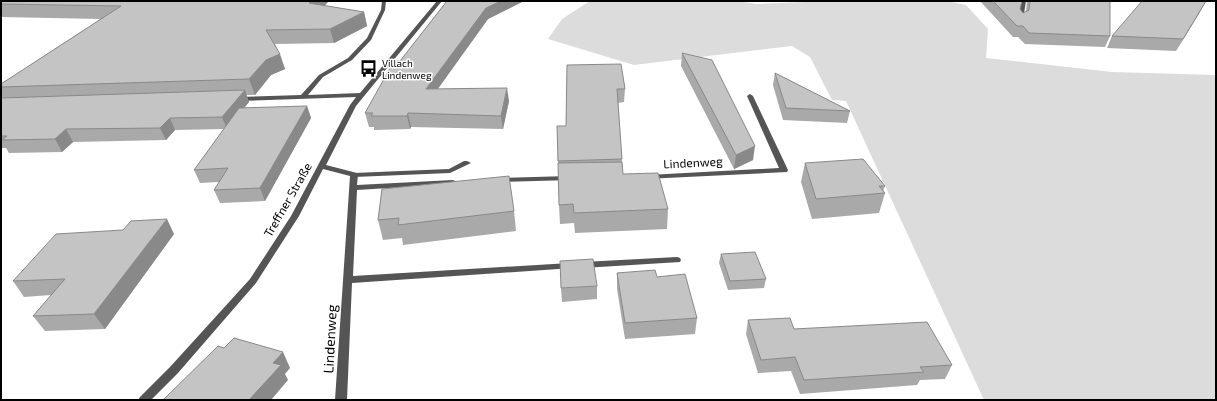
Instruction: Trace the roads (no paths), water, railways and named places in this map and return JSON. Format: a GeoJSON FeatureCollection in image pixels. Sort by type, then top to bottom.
{"type":"FeatureCollection","features":[{"type":"Feature","properties":{"kind":"street"},"geometry":{"type":"LineString","coordinates":[[303,97],[320,76],[350,59],[369,39],[383,10],[384,1]]}},
{"type":"Feature","properties":{"kind":"street","name":"Treffner Straße"},"geometry":{"type":"LineString","coordinates":[[144,400],[174,370],[253,281],[295,216],[353,105],[440,1]]}},
{"type":"Feature","properties":{"kind":"street"},"geometry":{"type":"LineString","coordinates":[[1020,20],[1024,1]]}},
{"type":"Feature","properties":{"kind":"street"},"geometry":{"type":"LineString","coordinates":[[232,99],[360,95]]}},
{"type":"Feature","properties":{"kind":"street","name":"Lindenweg"},"geometry":{"type":"LineString","coordinates":[[636,177],[784,170],[750,96]]}},
{"type":"Feature","properties":{"kind":"street"},"geometry":{"type":"LineString","coordinates":[[322,166],[354,175],[450,171],[467,163]]}},
{"type":"Feature","properties":{"kind":"street","name":"Lindenweg"},"geometry":{"type":"LineString","coordinates":[[341,400],[354,175]]}},
{"type":"Feature","properties":{"kind":"street"},"geometry":{"type":"LineString","coordinates":[[489,180],[574,178]]}},
{"type":"Feature","properties":{"kind":"street"},"geometry":{"type":"LineString","coordinates":[[354,188],[465,182]]}},
{"type":"Feature","properties":{"kind":"street"},"geometry":{"type":"LineString","coordinates":[[347,280],[677,260]]}},
{"type":"Feature","properties":{"kind":"place","name":"Villach Lindenweg"},"geometry":{"type":"Point","coordinates":[369,69]}}]}
